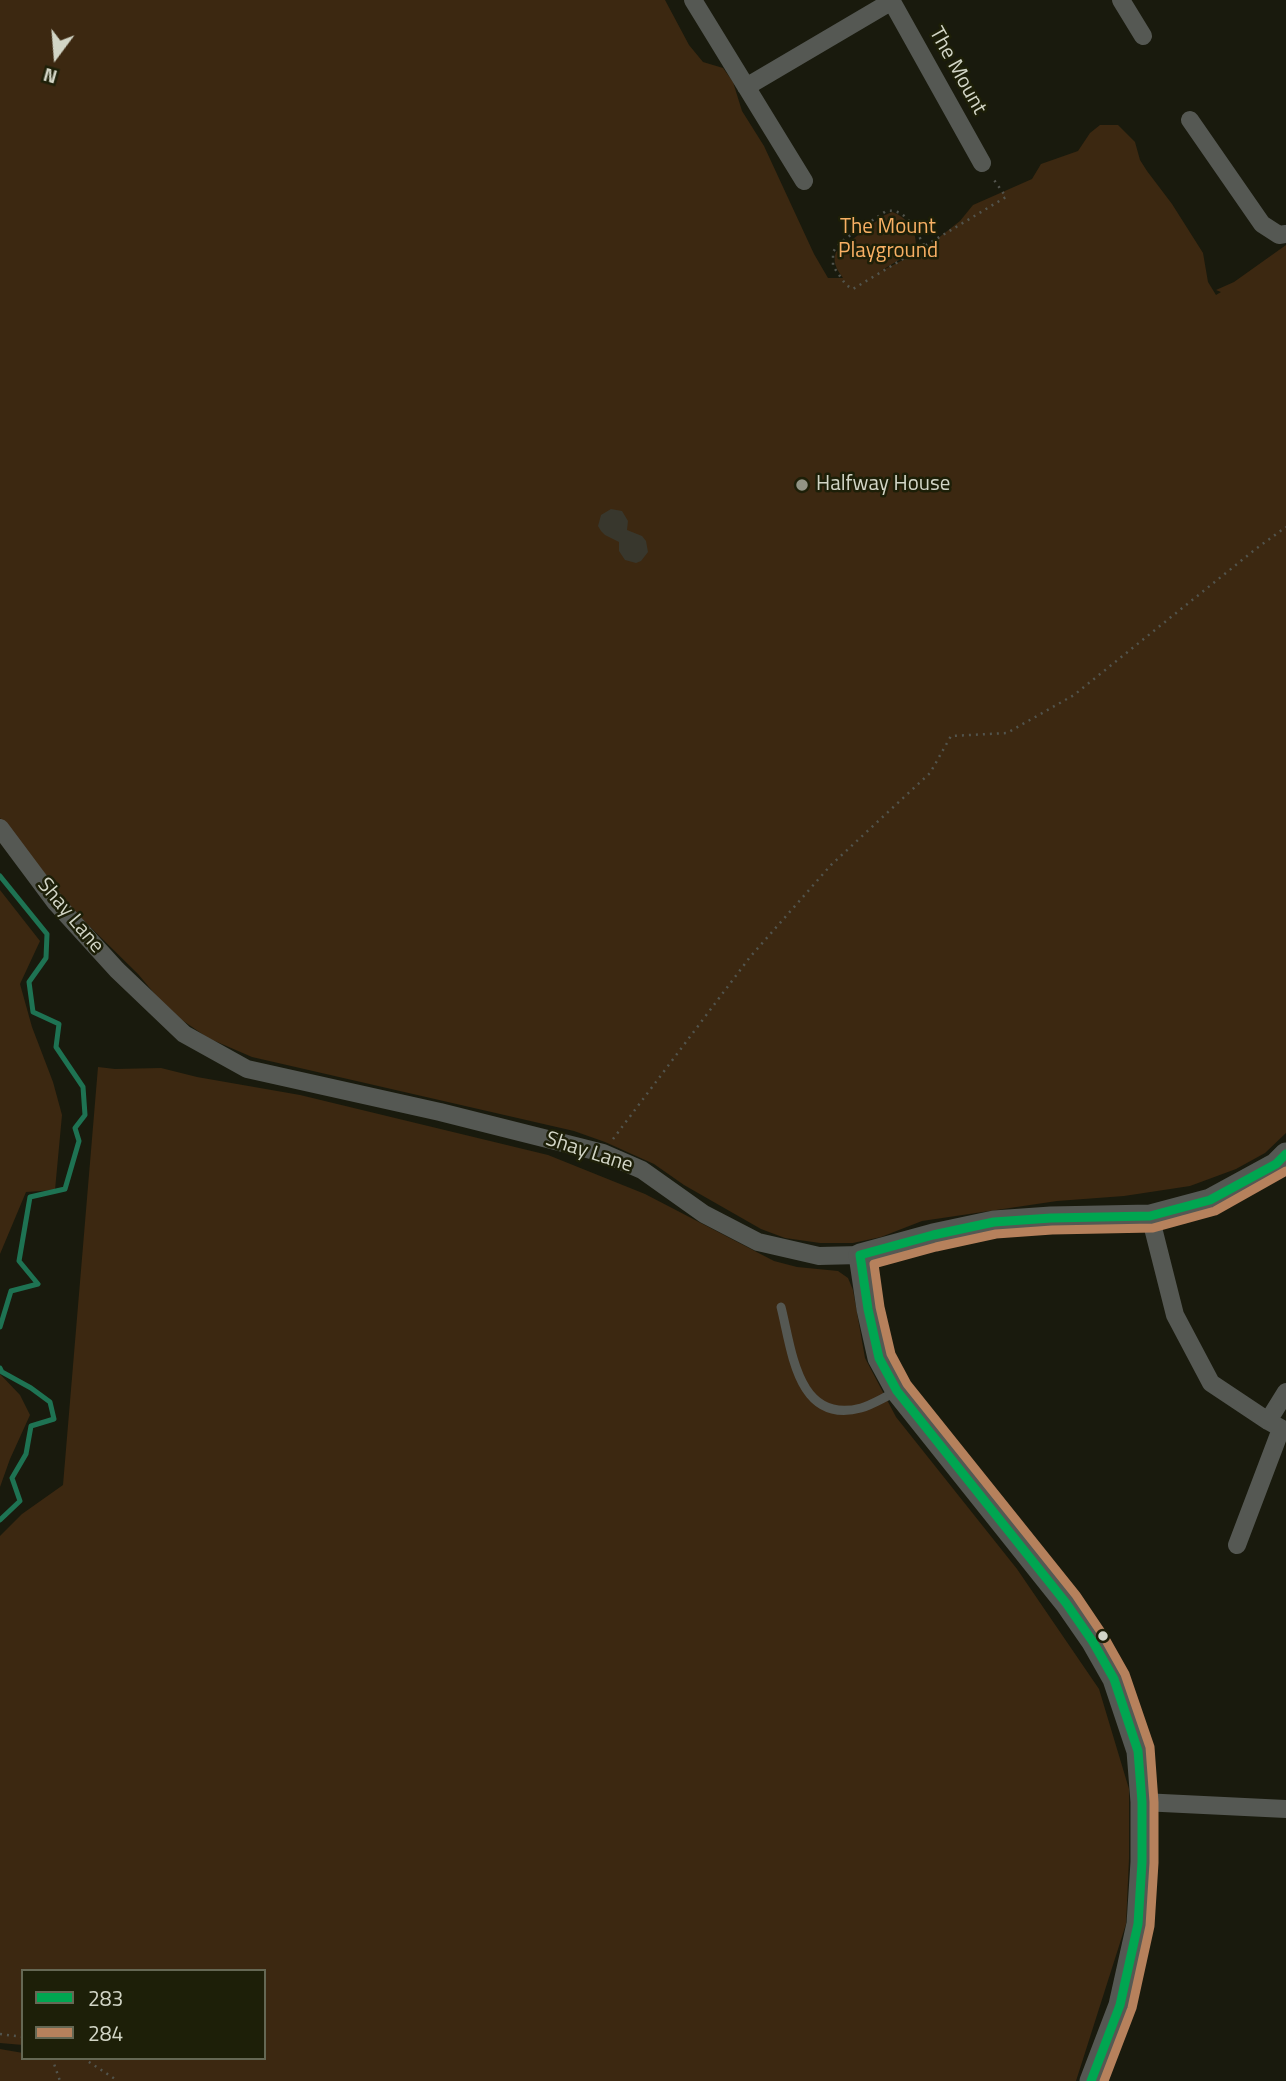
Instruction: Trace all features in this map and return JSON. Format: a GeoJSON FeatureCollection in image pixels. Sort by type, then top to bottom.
{"type":"FeatureCollection","features":[{"type":"Feature","properties":{"kind":"street"},"geometry":{"type":"LineString","coordinates":[[693,0],[804,181]]}},
{"type":"Feature","properties":{"kind":"street"},"geometry":{"type":"LineString","coordinates":[[1121,0],[1143,36]]}},
{"type":"Feature","properties":{"kind":"street","name":"The Mount"},"geometry":{"type":"LineString","coordinates":[[746,87],[891,1],[982,163]]}},
{"type":"Feature","properties":{"kind":"street"},"geometry":{"type":"LineString","coordinates":[[1190,120],[1262,225],[1279,235],[1286,234]]}},
{"type":"Feature","properties":{"kind":"street","name":"Shay Lane"},"geometry":{"type":"LineString","coordinates":[[0,828],[56,903],[117,970],[184,1034],[247,1069],[440,1112],[603,1153],[642,1170],[704,1214],[758,1242],[819,1256],[860,1255],[994,1222],[1150,1216],[1210,1200],[1276,1164],[1286,1154]]}},
{"type":"Feature","properties":{"kind":"street"},"geometry":{"type":"LineString","coordinates":[[1150,1216],[1175,1315],[1211,1382],[1278,1427]]}},
{"type":"Feature","properties":{"kind":"street"},"geometry":{"type":"LineString","coordinates":[[860,1255],[879,1358],[897,1391],[1066,1603],[1093,1642],[1114,1679],[1138,1751],[1142,1802],[1138,1924],[1120,2005],[1091,2081]]}},
{"type":"Feature","properties":{"kind":"street"},"geometry":{"type":"LineString","coordinates":[[1237,1545],[1278,1427],[1286,1392]]}},
{"type":"Feature","properties":{"kind":"street"},"geometry":{"type":"LineString","coordinates":[[1142,1802],[1286,1810]]}},
{"type":"Feature","properties":{"kind":"lane"},"geometry":{"type":"LineString","coordinates":[[781,1307],[802,1385],[812,1399],[827,1408],[843,1411],[862,1408],[897,1391]]}},
{"type":"Feature","properties":{"kind":"path"},"geometry":{"type":"LineString","coordinates":[[924,245],[908,219],[899,212],[886,211],[837,246],[833,252],[833,267],[846,285],[853,289],[1006,197],[982,163]]}},
{"type":"Feature","properties":{"kind":"path"},"geometry":{"type":"LineString","coordinates":[[603,1153],[750,957],[831,865],[930,773],[951,736],[1007,733],[1074,695],[1286,527]]}},
{"type":"Feature","properties":{"kind":"path"},"geometry":{"type":"LineString","coordinates":[[0,2034],[21,2037]]}},
{"type":"Feature","properties":{"kind":"path"},"geometry":{"type":"LineString","coordinates":[[53,2060],[60,2081]]}},
{"type":"Feature","properties":{"kind":"path"},"geometry":{"type":"LineString","coordinates":[[86,2060],[118,2081]]}},
{"type":"Feature","properties":{"kind":"green space","name":"The Mount Playground"},"geometry":{"type":"Polygon","coordinates":[[[0,0],[665,0],[689,45],[703,62],[723,68],[733,82],[742,111],[764,146],[814,254],[828,278],[843,278],[835,263],[836,252],[883,216],[892,212],[903,218],[914,234],[916,245],[914,251],[879,272],[923,250],[960,221],[973,205],[1032,179],[1041,164],[1078,151],[1090,133],[1100,125],[1118,125],[1135,142],[1140,160],[1203,253],[1208,282],[1216,295],[1221,292],[1216,290],[1234,282],[1286,245],[1286,1133],[1265,1153],[1236,1169],[1190,1186],[1124,1196],[1057,1201],[922,1221],[881,1237],[853,1243],[820,1243],[785,1238],[761,1229],[684,1185],[654,1164],[574,1131],[252,1057],[208,1038],[182,1020],[74,911],[0,818],[0,0]]]}},
{"type":"Feature","properties":{"kind":"green space"},"geometry":{"type":"Polygon","coordinates":[[[0,890],[40,941],[20,984],[62,1115],[55,1190],[26,1192],[0,1254],[0,890]]]}},
{"type":"Feature","properties":{"kind":"green space"},"geometry":{"type":"Polygon","coordinates":[[[98,1067],[161,1068],[300,1095],[548,1155],[645,1194],[774,1261],[797,1267],[838,1271],[848,1278],[853,1290],[865,1358],[896,1417],[1017,1569],[1099,1689],[1129,1789],[1126,1924],[1076,2081],[0,2081],[0,2049],[21,2053],[21,2060],[266,2060],[266,1969],[21,1969],[21,2045],[0,2043],[0,1536],[22,1514],[63,1485],[98,1067]]]}},
{"type":"Feature","properties":{"kind":"green space"},"geometry":{"type":"Polygon","coordinates":[[[0,1374],[20,1395],[30,1415],[0,1487],[0,1374]]]}},
{"type":"Feature","properties":{"kind":"building"},"geometry":{"type":"Polygon","coordinates":[[[611,509],[622,511],[628,521],[627,530],[642,536],[646,541],[648,552],[641,561],[636,563],[625,560],[619,551],[619,542],[605,535],[598,526],[601,515],[611,509]]]}},
{"type":"Feature","properties":{"kind":"waterway"},"geometry":{"type":"LineString","coordinates":[[0,876],[47,934],[46,958],[29,982],[33,1012],[59,1024],[56,1047],[83,1087],[85,1115],[75,1128],[79,1141],[65,1189],[30,1197],[19,1261],[38,1284],[11,1291],[0,1327]]}},
{"type":"Feature","properties":{"kind":"waterway"},"geometry":{"type":"LineString","coordinates":[[0,1368],[2,1372],[50,1402],[54,1419],[31,1426],[26,1454],[12,1478],[20,1501],[0,1520]]}},
{"type":"Feature","properties":{"kind":"transit line","name":"283"},"geometry":{"type":"LineString","coordinates":[[1091,2081],[1120,2005],[1138,1924],[1142,1862],[1142,1802],[1138,1751],[1114,1679],[1093,1642],[1066,1603],[897,1391],[879,1358],[860,1255],[994,1222],[1150,1216],[1210,1200],[1276,1164],[1286,1154]]}},
{"type":"Feature","properties":{"kind":"transit line","name":"284"},"geometry":{"type":"LineString","coordinates":[[1104,2081],[1132,2008],[1150,1926],[1154,1863],[1154,1802],[1150,1747],[1125,1674],[1103,1635],[1076,1595],[907,1384],[891,1354],[874,1264],[996,1234],[1153,1228],[1215,1211],[1286,1171]]}},
{"type":"Feature","properties":{"kind":"place","name":"Halfway House"},"geometry":{"type":"Point","coordinates":[802,485]}}]}
